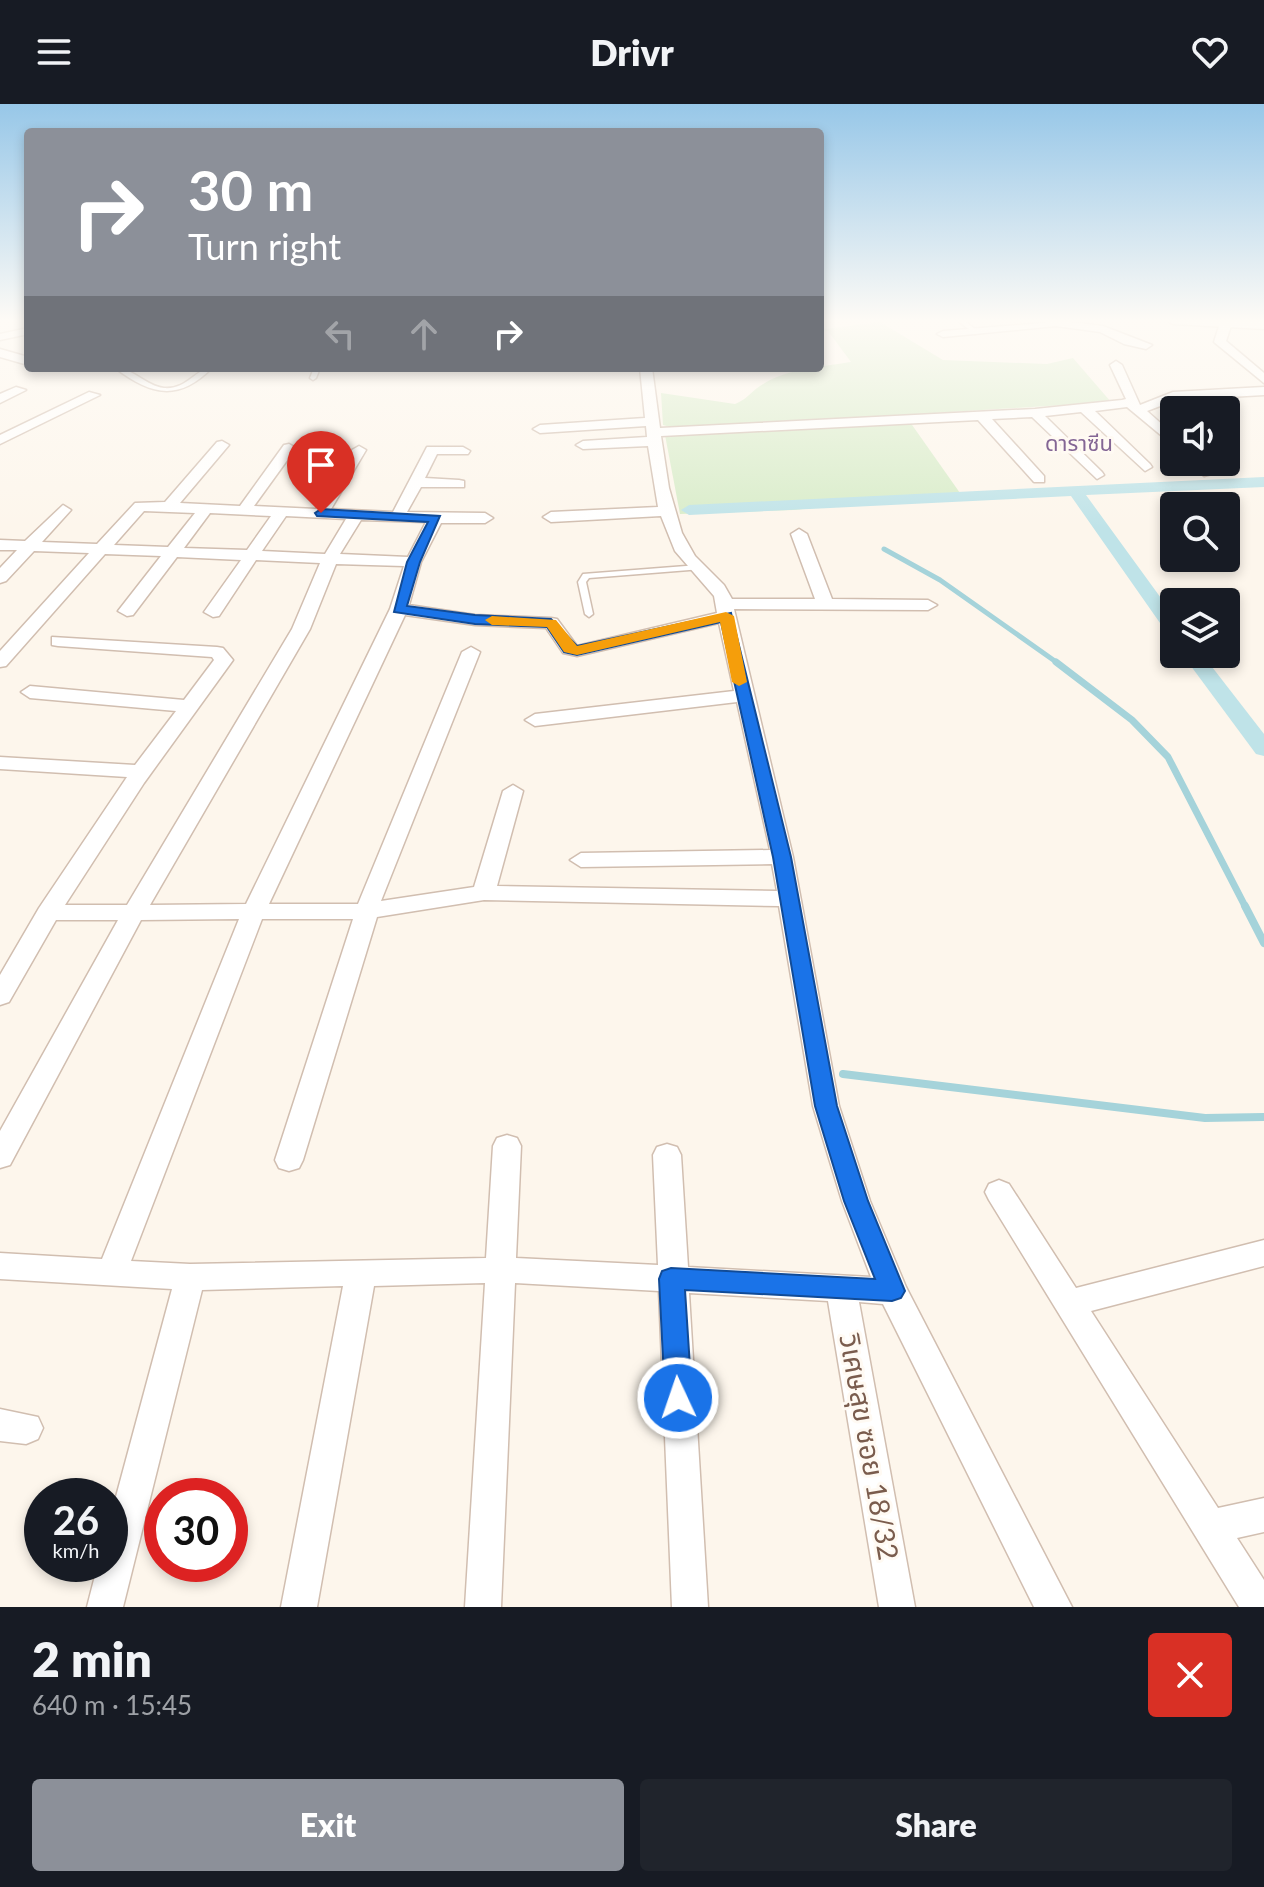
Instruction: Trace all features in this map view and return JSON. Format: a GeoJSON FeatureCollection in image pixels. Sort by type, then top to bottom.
{"type":"FeatureCollection","features":[{"type":"Feature","properties":{"kind":"street"},"geometry":{"type":"LineString","coordinates":[[649,389],[667,511],[684,552],[722,592],[727,610],[742,696],[782,857],[826,1106],[856,1201],[892,1291],[1054,1607]]}},
{"type":"Feature","properties":{"kind":"street"},"geometry":{"type":"LineString","coordinates":[[1128,389],[1133,406],[1160,430]]}},
{"type":"Feature","properties":{"kind":"street"},"geometry":{"type":"LineString","coordinates":[[0,399],[20,390]]}},
{"type":"Feature","properties":{"kind":"street"},"geometry":{"type":"LineString","coordinates":[[540,429],[655,431],[982,416],[1155,406],[1173,396],[1264,391]]}},
{"type":"Feature","properties":{"kind":"street"},"geometry":{"type":"LineString","coordinates":[[0,440],[94,395]]}},
{"type":"Feature","properties":{"kind":"street"},"geometry":{"type":"LineString","coordinates":[[1084,408],[1145,467]]}},
{"type":"Feature","properties":{"kind":"street"},"geometry":{"type":"LineString","coordinates":[[1035,413],[1097,475]]}},
{"type":"Feature","properties":{"kind":"street"},"geometry":{"type":"LineString","coordinates":[[982,416],[1039,479]]}},
{"type":"Feature","properties":{"kind":"street"},"geometry":{"type":"LineString","coordinates":[[583,445],[655,431]]}},
{"type":"Feature","properties":{"kind":"street"},"geometry":{"type":"LineString","coordinates":[[170,506],[222,445]]}},
{"type":"Feature","properties":{"kind":"street"},"geometry":{"type":"LineString","coordinates":[[244,510],[289,448]]}},
{"type":"Feature","properties":{"kind":"street"},"geometry":{"type":"LineString","coordinates":[[321,513],[359,450]]}},
{"type":"Feature","properties":{"kind":"street"},"geometry":{"type":"LineString","coordinates":[[398,516],[432,450],[463,451]]}},
{"type":"Feature","properties":{"kind":"street"},"geometry":{"type":"LineString","coordinates":[[417,482],[459,484]]}},
{"type":"Feature","properties":{"kind":"street"},"geometry":{"type":"LineString","coordinates":[[0,662],[98,549],[140,506],[485,518]]}},
{"type":"Feature","properties":{"kind":"street"},"geometry":{"type":"LineString","coordinates":[[127,611],[206,508]]}},
{"type":"Feature","properties":{"kind":"street"},"geometry":{"type":"LineString","coordinates":[[0,578],[63,510]]}},
{"type":"Feature","properties":{"kind":"street"},"geometry":{"type":"LineString","coordinates":[[551,517],[667,511]]}},
{"type":"Feature","properties":{"kind":"street"},"geometry":{"type":"LineString","coordinates":[[213,612],[281,512]]}},
{"type":"Feature","properties":{"kind":"street"},"geometry":{"type":"LineString","coordinates":[[0,1157],[134,912],[301,629],[330,558],[356,515]]}},
{"type":"Feature","properties":{"kind":"street"},"geometry":{"type":"LineString","coordinates":[[112,1271],[253,913],[399,609],[413,562],[436,518]]}},
{"type":"Feature","properties":{"kind":"street"},"geometry":{"type":"LineString","coordinates":[[799,534],[825,604]]}},
{"type":"Feature","properties":{"kind":"street"},"geometry":{"type":"LineString","coordinates":[[0,545],[413,562]]}},
{"type":"Feature","properties":{"kind":"street"},"geometry":{"type":"LineString","coordinates":[[399,609],[475,620],[551,623],[569,649],[577,651],[727,610],[825,604],[928,605]]}},
{"type":"Feature","properties":{"kind":"street"},"geometry":{"type":"LineString","coordinates":[[0,996],[47,913],[188,706],[224,660],[217,652],[58,641]]}},
{"type":"Feature","properties":{"kind":"street"},"geometry":{"type":"LineString","coordinates":[[289,1160],[375,885],[471,652]]}},
{"type":"Feature","properties":{"kind":"street"},"geometry":{"type":"LineString","coordinates":[[30,692],[188,706]]}},
{"type":"Feature","properties":{"kind":"street"},"geometry":{"type":"LineString","coordinates":[[535,720],[742,696]]}},
{"type":"Feature","properties":{"kind":"street"},"geometry":{"type":"LineString","coordinates":[[0,763],[143,772]]}},
{"type":"Feature","properties":{"kind":"street"},"geometry":{"type":"LineString","coordinates":[[484,893],[513,791]]}},
{"type":"Feature","properties":{"kind":"street"},"geometry":{"type":"LineString","coordinates":[[581,860],[782,857]]}},
{"type":"Feature","properties":{"kind":"street"},"geometry":{"type":"LineString","coordinates":[[47,913],[368,911],[484,893],[790,899]]}},
{"type":"Feature","properties":{"kind":"street"},"geometry":{"type":"LineString","coordinates":[[483,1607],[503,1270],[507,1146]]}},
{"type":"Feature","properties":{"kind":"street"},"geometry":{"type":"LineString","coordinates":[[667,1155],[690,1607]]}},
{"type":"Feature","properties":{"kind":"street"},"geometry":{"type":"LineString","coordinates":[[999,1192],[1260,1607]]}},
{"type":"Feature","properties":{"kind":"street"},"geometry":{"type":"LineString","coordinates":[[1068,1303],[1264,1253]]}},
{"type":"Feature","properties":{"kind":"street"},"geometry":{"type":"LineString","coordinates":[[0,1266],[190,1277],[503,1270],[892,1291]]}},
{"type":"Feature","properties":{"kind":"street"},"geometry":{"type":"LineString","coordinates":[[299,1607],[361,1273]]}},
{"type":"Feature","properties":{"kind":"street"},"geometry":{"type":"LineString","coordinates":[[105,1607],[190,1277]]}},
{"type":"Feature","properties":{"kind":"street","name":"วิเศษสุข ซอย 18/32"},"geometry":{"type":"LineString","coordinates":[[841,1288],[897,1607]]}},
{"type":"Feature","properties":{"kind":"street"},"geometry":{"type":"LineString","coordinates":[[1209,1527],[1264,1515]]}},
{"type":"Feature","properties":{"kind":"lane"},"geometry":{"type":"LineString","coordinates":[[154,389],[175,389]]}},
{"type":"Feature","properties":{"kind":"lane"},"geometry":{"type":"LineString","coordinates":[[589,614],[582,582],[586,576],[699,567]]}},
{"type":"Feature","properties":{"kind":"green space"},"geometry":{"type":"Polygon","coordinates":[[[756,389],[1100,389],[1111,402],[678,429],[663,425],[661,393],[735,404],[756,389]]]}},
{"type":"Feature","properties":{"kind":"green space"},"geometry":{"type":"Polygon","coordinates":[[[910,422],[960,493],[793,510],[680,514],[665,435],[910,422]]]}},
{"type":"Feature","properties":{"kind":"waterway"},"geometry":{"type":"LineString","coordinates":[[1075,491],[1264,482]]}},
{"type":"Feature","properties":{"kind":"waterway"},"geometry":{"type":"LineString","coordinates":[[689,510],[1075,491]]}},
{"type":"Feature","properties":{"kind":"waterway"},"geometry":{"type":"LineString","coordinates":[[1075,491],[1160,609]]}},
{"type":"Feature","properties":{"kind":"waterway"},"geometry":{"type":"LineString","coordinates":[[884,549],[940,580],[1059,664]]}},
{"type":"Feature","properties":{"kind":"waterway"},"geometry":{"type":"LineString","coordinates":[[1056,662],[1132,720],[1168,757],[1246,908]]}},
{"type":"Feature","properties":{"kind":"waterway"},"geometry":{"type":"LineString","coordinates":[[1203,668],[1264,749]]}},
{"type":"Feature","properties":{"kind":"waterway"},"geometry":{"type":"LineString","coordinates":[[1245,906],[1264,943]]}},
{"type":"Feature","properties":{"kind":"waterway"},"geometry":{"type":"LineString","coordinates":[[843,1074],[1205,1118],[1264,1117]]}},
{"type":"Feature","properties":{"kind":"slow traffic"},"geometry":{"type":"LineString","coordinates":[[492,620],[551,623],[569,649],[577,651],[726,616],[739,682]]}},
{"type":"Feature","properties":{"kind":"district","name":"ดาราซีน"},"geometry":{"type":"Point","coordinates":[1079,443]}},
{"type":"Feature","properties":{"kind":"route"},"geometry":{"type":"LineString","coordinates":[[321,513],[436,518],[413,562],[399,609],[446,613],[475,620],[551,623],[569,649],[577,651],[726,616],[742,696],[782,857],[826,1106],[856,1201],[892,1291],[671,1279],[678,1398]]}}]}
